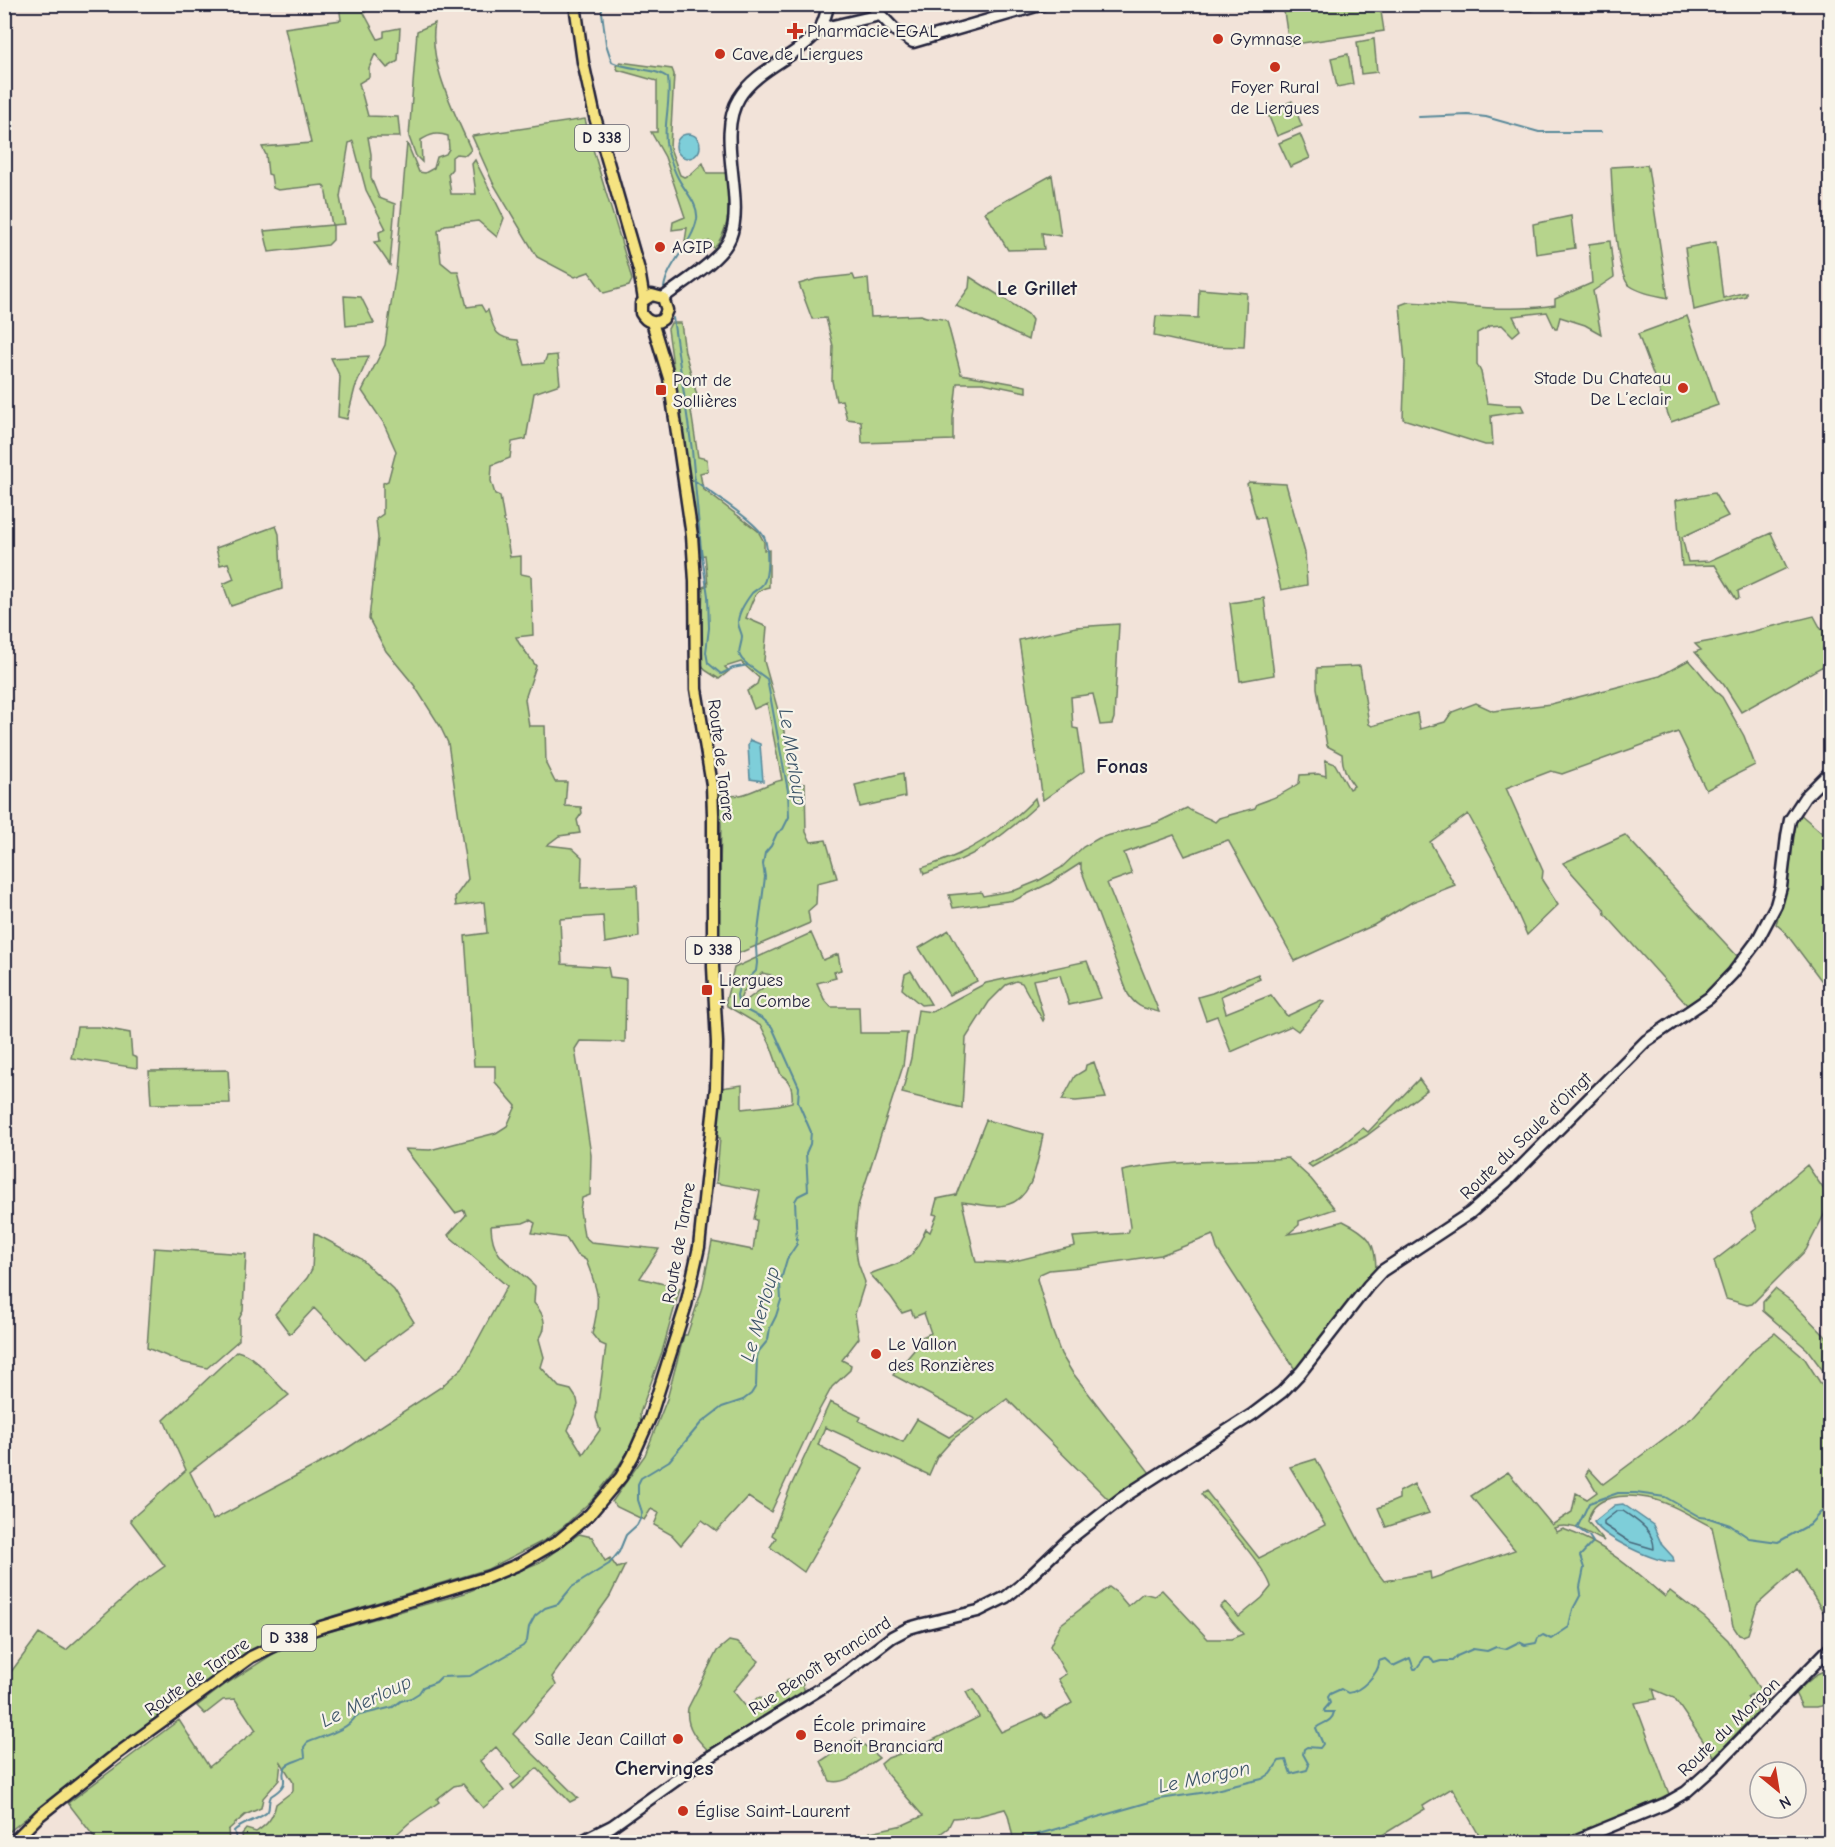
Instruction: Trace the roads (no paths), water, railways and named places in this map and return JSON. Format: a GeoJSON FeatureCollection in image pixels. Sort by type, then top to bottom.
{"type":"FeatureCollection","features":[{"type":"Feature","properties":{"kind":"main road","name":"D 338"},"geometry":{"type":"LineString","coordinates":[[575,4],[583,62],[595,117],[639,270],[653,298]]}},
{"type":"Feature","properties":{"kind":"main road","name":"Route de Tarare"},"geometry":{"type":"LineString","coordinates":[[13,1842],[40,1815],[117,1754],[251,1657],[293,1637],[321,1627],[488,1577],[519,1564],[550,1547],[571,1532],[601,1502],[621,1477],[633,1456],[659,1393],[691,1287],[700,1236],[716,1079],[717,1043],[713,968],[712,785],[696,690],[692,536],[669,378],[656,322],[647,321],[640,309],[653,298]]}},
{"type":"Feature","properties":{"kind":"main road"},"geometry":{"type":"LineString","coordinates":[[653,298],[668,310],[656,322]]}},
{"type":"Feature","properties":{"kind":"street"},"geometry":{"type":"LineString","coordinates":[[820,29],[829,4]]}},
{"type":"Feature","properties":{"kind":"street"},"geometry":{"type":"LineString","coordinates":[[870,4],[896,31],[913,42],[1043,4]]}},
{"type":"Feature","properties":{"kind":"street"},"geometry":{"type":"LineString","coordinates":[[1512,4],[1530,4]]}},
{"type":"Feature","properties":{"kind":"street"},"geometry":{"type":"LineString","coordinates":[[653,298],[720,253],[730,238],[734,219],[730,126],[739,98],[752,83],[820,29],[880,15]]}},
{"type":"Feature","properties":{"kind":"street","name":"Route du Saule d'Oingt"},"geometry":{"type":"LineString","coordinates":[[1137,1487],[1253,1414],[1282,1392],[1301,1372],[1382,1271],[1470,1214],[1506,1182],[1646,1041],[1710,998],[1733,973],[1768,924],[1781,887],[1786,836],[1791,820],[1805,797],[1830,772]]}},
{"type":"Feature","properties":{"kind":"street","name":"Rue Benoît Branciard"},"geometry":{"type":"LineString","coordinates":[[580,1842],[612,1826],[700,1762],[841,1676],[892,1637],[916,1626],[978,1611],[1006,1597],[1067,1541],[1137,1487]]}},
{"type":"Feature","properties":{"kind":"street","name":"Route du Morgon"},"geometry":{"type":"LineString","coordinates":[[1572,1842],[1655,1808],[1686,1792],[1713,1768],[1830,1648]]}},
{"type":"Feature","properties":{"kind":"water"},"geometry":{"type":"Polygon","coordinates":[[[688,134],[693,135],[699,141],[699,151],[693,157],[688,158],[683,157],[677,151],[676,146],[677,141],[683,135],[688,134]]]}},
{"type":"Feature","properties":{"kind":"water"},"geometry":{"type":"Polygon","coordinates":[[[750,740],[760,744],[763,781],[750,779],[748,745],[750,740]]]}},
{"type":"Feature","properties":{"kind":"water"},"geometry":{"type":"Polygon","coordinates":[[[1623,1504],[1653,1525],[1662,1545],[1673,1557],[1674,1562],[1654,1558],[1618,1542],[1594,1522],[1615,1505],[1623,1504]]]}},
{"type":"Feature","properties":{"kind":"waterway","name":"Le Merloup"},"geometry":{"type":"LineString","coordinates":[[601,4],[606,44],[612,62],[657,72],[668,78],[667,147],[677,175],[696,208],[697,219],[690,237],[666,279],[664,288]]}},
{"type":"Feature","properties":{"kind":"waterway"},"geometry":{"type":"LineString","coordinates":[[1419,117],[1468,115],[1486,117],[1539,132],[1601,132]]}},
{"type":"Feature","properties":{"kind":"waterway","name":"Le Merloup"},"geometry":{"type":"LineString","coordinates":[[237,1842],[234,1831],[266,1814],[271,1796],[284,1783],[283,1773],[286,1766],[305,1757],[304,1747],[307,1743],[347,1726],[356,1716],[393,1707],[411,1698],[423,1687],[436,1682],[441,1677],[470,1676],[523,1646],[527,1641],[529,1627],[535,1616],[545,1608],[558,1604],[572,1587],[609,1564],[619,1552],[626,1535],[640,1519],[642,1512],[638,1500],[638,1484],[641,1478],[669,1461],[701,1423],[722,1407],[743,1400],[751,1394],[756,1386],[757,1357],[768,1340],[770,1328],[781,1300],[780,1283],[787,1259],[797,1244],[795,1201],[798,1196],[808,1191],[806,1153],[810,1144],[811,1132],[798,1102],[799,1087],[772,1027],[746,1010],[738,1001],[737,995],[739,988],[756,971],[756,947],[765,877],[763,864],[765,853],[789,817],[788,791],[767,679],[748,665],[733,668],[721,674],[708,663],[706,652],[709,628],[708,596],[701,549],[692,450],[673,318]]}},
{"type":"Feature","properties":{"kind":"waterway"},"geometry":{"type":"LineString","coordinates":[[694,480],[744,516],[765,539],[767,549],[765,580],[747,600],[738,618],[742,636],[739,654],[747,664]]}},
{"type":"Feature","properties":{"kind":"waterway","name":"Le Morgon"},"geometry":{"type":"LineString","coordinates":[[1011,1842],[1160,1799],[1207,1792],[1262,1779],[1270,1774],[1279,1761],[1286,1760],[1291,1774],[1307,1770],[1309,1765],[1303,1754],[1304,1749],[1307,1747],[1320,1748],[1323,1744],[1316,1728],[1333,1716],[1334,1712],[1324,1710],[1330,1703],[1328,1697],[1341,1689],[1348,1693],[1363,1686],[1373,1676],[1379,1661],[1385,1659],[1393,1666],[1410,1658],[1416,1669],[1425,1657],[1430,1657],[1434,1663],[1452,1661],[1457,1656],[1473,1649],[1487,1651],[1496,1647],[1505,1649],[1519,1642],[1525,1645],[1536,1643],[1543,1635],[1551,1639],[1569,1627],[1573,1609],[1581,1594],[1584,1568],[1580,1556],[1593,1542],[1589,1536],[1577,1528],[1589,1503],[1618,1493],[1665,1497],[1700,1517],[1730,1525],[1749,1538],[1778,1542],[1809,1525],[1821,1512],[1830,1509]]}},
{"type":"Feature","properties":{"kind":"place","name":"Pharmacie EGAL"},"geometry":{"type":"Point","coordinates":[795,31]}},
{"type":"Feature","properties":{"kind":"place","name":"Gymnase"},"geometry":{"type":"Point","coordinates":[1218,39]}},
{"type":"Feature","properties":{"kind":"place","name":"Cave de Liergues"},"geometry":{"type":"Point","coordinates":[720,54]}},
{"type":"Feature","properties":{"kind":"place","name":"Foyer Rural de Liergues"},"geometry":{"type":"Point","coordinates":[1275,67]}},
{"type":"Feature","properties":{"kind":"place","name":"AGIP"},"geometry":{"type":"Point","coordinates":[660,247]}},
{"type":"Feature","properties":{"kind":"place","name":"Stade Du Chateau De L’eclair"},"geometry":{"type":"Point","coordinates":[1683,388]}},
{"type":"Feature","properties":{"kind":"place","name":"Pont de Sollières"},"geometry":{"type":"Point","coordinates":[661,390]}},
{"type":"Feature","properties":{"kind":"place","name":"Liergues - La Combe"},"geometry":{"type":"Point","coordinates":[707,990]}},
{"type":"Feature","properties":{"kind":"place","name":"Le Vallon des Ronzières"},"geometry":{"type":"Point","coordinates":[876,1354]}},
{"type":"Feature","properties":{"kind":"place","name":"École primaire Benoit Branciard"},"geometry":{"type":"Point","coordinates":[801,1735]}},
{"type":"Feature","properties":{"kind":"place","name":"Salle Jean Caillat"},"geometry":{"type":"Point","coordinates":[678,1739]}},
{"type":"Feature","properties":{"kind":"place","name":"Église Saint-Laurent"},"geometry":{"type":"Point","coordinates":[683,1811]}},
{"type":"Feature","properties":{"kind":"district","name":"Le Grillet"},"geometry":{"type":"Point","coordinates":[1037,288]}},
{"type":"Feature","properties":{"kind":"district","name":"Fonas"},"geometry":{"type":"Point","coordinates":[1122,766]}},
{"type":"Feature","properties":{"kind":"district","name":"Chervinges"},"geometry":{"type":"Point","coordinates":[664,1768]}}]}
